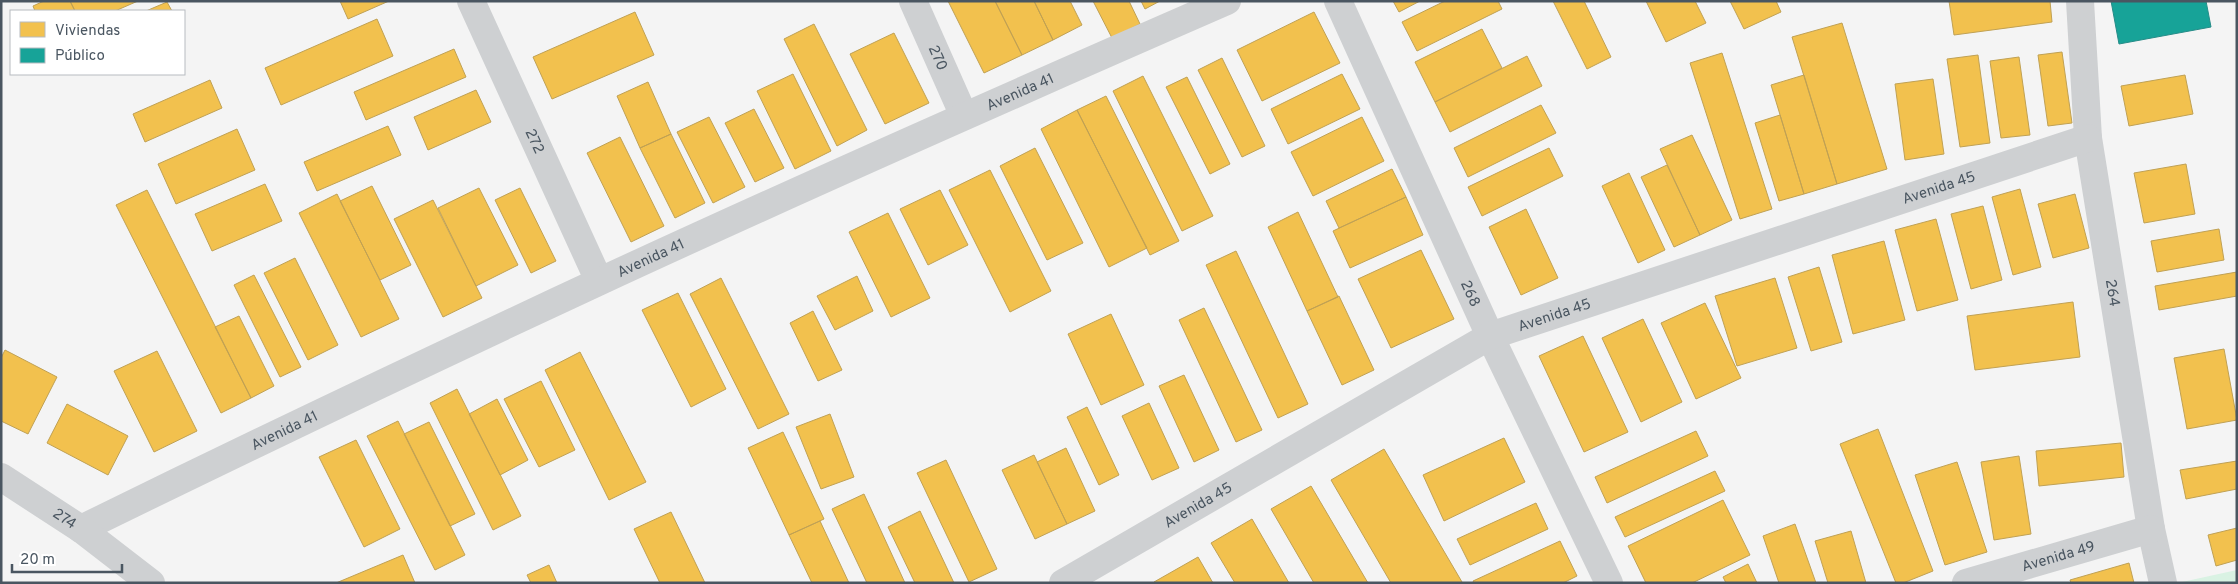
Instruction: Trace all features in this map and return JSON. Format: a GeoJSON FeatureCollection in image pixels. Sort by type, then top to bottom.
{"type":"FeatureCollection","features":[{"type":"Feature","properties":{"kind":"street","name":"272"},"geometry":{"type":"LineString","coordinates":[[471,1],[600,281]]}},
{"type":"Feature","properties":{"kind":"street","name":"270"},"geometry":{"type":"LineString","coordinates":[[913,1],[964,116]]}},
{"type":"Feature","properties":{"kind":"street","name":"Avenida 41"},"geometry":{"type":"LineString","coordinates":[[81,529],[368,389],[600,281],[964,116],[1227,1]]}},
{"type":"Feature","properties":{"kind":"street","name":"268"},"geometry":{"type":"LineString","coordinates":[[1338,1],[1490,336],[1609,583]]}},
{"type":"Feature","properties":{"kind":"street","name":"264"},"geometry":{"type":"LineString","coordinates":[[2080,1],[2088,138],[2151,529],[2163,583]]}},
{"type":"Feature","properties":{"kind":"street","name":"Avenida 45"},"geometry":{"type":"LineString","coordinates":[[1063,583],[1490,336],[2088,138]]}},
{"type":"Feature","properties":{"kind":"street","name":"274"},"geometry":{"type":"LineString","coordinates":[[1,477],[81,529],[150,583]]}},
{"type":"Feature","properties":{"kind":"street","name":"Avenida 49"},"geometry":{"type":"LineString","coordinates":[[1966,583],[2151,529]]}},
{"type":"Feature","properties":{"kind":"green space"},"geometry":{"type":"Polygon","coordinates":[[[2237,570],[2237,583],[2182,583],[2182,582],[2237,570]]]}},
{"type":"Feature","properties":{"kind":"building: Viviendas"},"geometry":{"type":"Polygon","coordinates":[[[44,1],[70,1],[74,10],[35,10],[33,6],[44,1]]]}},
{"type":"Feature","properties":{"kind":"building: Viviendas"},"geometry":{"type":"Polygon","coordinates":[[[70,1],[138,1],[117,10],[74,10],[70,1]]]}},
{"type":"Feature","properties":{"kind":"building: Viviendas"},"geometry":{"type":"Polygon","coordinates":[[[340,1],[389,1],[348,19],[340,1]]]}},
{"type":"Feature","properties":{"kind":"building: Viviendas"},"geometry":{"type":"Polygon","coordinates":[[[948,1],[995,1],[1022,55],[984,73],[948,1]]]}},
{"type":"Feature","properties":{"kind":"building: Viviendas"},"geometry":{"type":"Polygon","coordinates":[[[995,1],[1034,1],[1053,40],[1022,55],[995,1]]]}},
{"type":"Feature","properties":{"kind":"building: Viviendas"},"geometry":{"type":"Polygon","coordinates":[[[1034,1],[1070,1],[1082,25],[1053,40],[1034,1]]]}},
{"type":"Feature","properties":{"kind":"building: Viviendas"},"geometry":{"type":"Polygon","coordinates":[[[1093,1],[1129,1],[1140,24],[1112,38],[1093,1]]]}},
{"type":"Feature","properties":{"kind":"building: Viviendas"},"geometry":{"type":"Polygon","coordinates":[[[1141,1],[1160,1],[1145,9],[1141,1]]]}},
{"type":"Feature","properties":{"kind":"building: Viviendas"},"geometry":{"type":"Polygon","coordinates":[[[1393,1],[1420,1],[1399,12],[1393,1]]]}},
{"type":"Feature","properties":{"kind":"building: Viviendas"},"geometry":{"type":"Polygon","coordinates":[[[1445,1],[1498,1],[1502,9],[1417,51],[1402,22],[1445,1]]]}},
{"type":"Feature","properties":{"kind":"building: Viviendas"},"geometry":{"type":"Polygon","coordinates":[[[1553,1],[1584,1],[1611,57],[1587,69],[1553,1]]]}},
{"type":"Feature","properties":{"kind":"building: Viviendas"},"geometry":{"type":"Polygon","coordinates":[[[1646,1],[1695,1],[1706,23],[1666,42],[1646,1]]]}},
{"type":"Feature","properties":{"kind":"building: Viviendas"},"geometry":{"type":"Polygon","coordinates":[[[1730,1],[1776,1],[1781,12],[1744,29],[1730,1]]]}},
{"type":"Feature","properties":{"kind":"building: Viviendas"},"geometry":{"type":"Polygon","coordinates":[[[1949,1],[2050,1],[2052,22],[1954,35],[1949,1]]]}},
{"type":"Feature","properties":{"kind":"building: Viviendas"},"geometry":{"type":"Polygon","coordinates":[[[167,2],[171,10],[148,10],[167,2]]]}},
{"type":"Feature","properties":{"kind":"building: Viviendas"},"geometry":{"type":"Polygon","coordinates":[[[635,12],[654,55],[552,99],[533,57],[635,12]]]}},
{"type":"Feature","properties":{"kind":"building: Viviendas"},"geometry":{"type":"Polygon","coordinates":[[[1314,12],[1340,63],[1262,101],[1237,50],[1314,12]]]}},
{"type":"Feature","properties":{"kind":"building: Viviendas"},"geometry":{"type":"Polygon","coordinates":[[[377,19],[393,56],[281,105],[265,68],[377,19]]]}},
{"type":"Feature","properties":{"kind":"building: Viviendas"},"geometry":{"type":"Polygon","coordinates":[[[1842,23],[1887,169],[1837,184],[1792,37],[1842,23]]]}},
{"type":"Feature","properties":{"kind":"building: Viviendas"},"geometry":{"type":"Polygon","coordinates":[[[814,24],[867,130],[837,146],[784,39],[814,24]]]}},
{"type":"Feature","properties":{"kind":"building: Viviendas"},"geometry":{"type":"Polygon","coordinates":[[[1482,29],[1502,68],[1435,102],[1415,62],[1482,29]]]}},
{"type":"Feature","properties":{"kind":"building: Viviendas"},"geometry":{"type":"Polygon","coordinates":[[[894,33],[929,103],[885,124],[850,54],[894,33]]]}},
{"type":"Feature","properties":{"kind":"building: Viviendas"},"geometry":{"type":"Polygon","coordinates":[[[454,49],[466,77],[366,120],[354,92],[454,49]]]}},
{"type":"Feature","properties":{"kind":"building: Viviendas"},"geometry":{"type":"Polygon","coordinates":[[[2062,52],[2072,123],[2048,126],[2038,55],[2062,52]]]}},
{"type":"Feature","properties":{"kind":"building: Viviendas"},"geometry":{"type":"Polygon","coordinates":[[[1722,53],[1772,209],[1740,219],[1690,63],[1722,53]]]}},
{"type":"Feature","properties":{"kind":"building: Viviendas"},"geometry":{"type":"Polygon","coordinates":[[[1978,55],[1990,143],[1960,147],[1947,59],[1978,55]]]}},
{"type":"Feature","properties":{"kind":"building: Viviendas"},"geometry":{"type":"Polygon","coordinates":[[[1527,56],[1542,86],[1450,132],[1435,102],[1527,56]]]}},
{"type":"Feature","properties":{"kind":"building: Viviendas"},"geometry":{"type":"Polygon","coordinates":[[[2019,57],[2030,135],[2001,138],[1990,61],[2019,57]]]}},
{"type":"Feature","properties":{"kind":"building: Viviendas"},"geometry":{"type":"Polygon","coordinates":[[[1222,58],[1265,146],[1242,157],[1198,70],[1222,58]]]}},
{"type":"Feature","properties":{"kind":"building: Viviendas"},"geometry":{"type":"Polygon","coordinates":[[[793,74],[831,151],[795,169],[757,91],[793,74]]]}},
{"type":"Feature","properties":{"kind":"building: Viviendas"},"geometry":{"type":"Polygon","coordinates":[[[1342,74],[1360,109],[1288,144],[1271,109],[1342,74]]]}},
{"type":"Feature","properties":{"kind":"building: Viviendas"},"geometry":{"type":"Polygon","coordinates":[[[1804,75],[1837,184],[1804,194],[1771,85],[1804,75]]]}},
{"type":"Feature","properties":{"kind":"building: Viviendas"},"geometry":{"type":"Polygon","coordinates":[[[2185,75],[2193,114],[2129,126],[2121,86],[2185,75]]]}},
{"type":"Feature","properties":{"kind":"building: Viviendas"},"geometry":{"type":"Polygon","coordinates":[[[1143,76],[1213,216],[1182,231],[1113,91],[1143,76]]]}},
{"type":"Feature","properties":{"kind":"building: Viviendas"},"geometry":{"type":"Polygon","coordinates":[[[1187,77],[1230,164],[1210,174],[1166,87],[1187,77]]]}},
{"type":"Feature","properties":{"kind":"building: Viviendas"},"geometry":{"type":"Polygon","coordinates":[[[1933,79],[1944,154],[1905,160],[1895,84],[1933,79]]]}},
{"type":"Feature","properties":{"kind":"building: Viviendas"},"geometry":{"type":"Polygon","coordinates":[[[210,80],[222,108],[145,142],[133,114],[210,80]]]}},
{"type":"Feature","properties":{"kind":"building: Viviendas"},"geometry":{"type":"Polygon","coordinates":[[[648,82],[671,134],[640,148],[617,96],[648,82]]]}},
{"type":"Feature","properties":{"kind":"building: Viviendas"},"geometry":{"type":"Polygon","coordinates":[[[476,90],[491,122],[428,150],[414,117],[476,90]]]}},
{"type":"Feature","properties":{"kind":"building: Viviendas"},"geometry":{"type":"Polygon","coordinates":[[[1106,96],[1179,241],[1150,255],[1077,110],[1106,96]]]}},
{"type":"Feature","properties":{"kind":"building: Viviendas"},"geometry":{"type":"Polygon","coordinates":[[[1541,105],[1556,133],[1468,177],[1454,148],[1541,105]]]}},
{"type":"Feature","properties":{"kind":"building: Viviendas"},"geometry":{"type":"Polygon","coordinates":[[[754,109],[784,168],[755,182],[725,123],[754,109]]]}},
{"type":"Feature","properties":{"kind":"building: Viviendas"},"geometry":{"type":"Polygon","coordinates":[[[1077,110],[1147,248],[1109,267],[1041,129],[1077,110]]]}},
{"type":"Feature","properties":{"kind":"building: Viviendas"},"geometry":{"type":"Polygon","coordinates":[[[1780,115],[1804,194],[1779,201],[1755,123],[1780,115]]]}},
{"type":"Feature","properties":{"kind":"building: Viviendas"},"geometry":{"type":"Polygon","coordinates":[[[709,117],[745,187],[713,203],[677,132],[709,117]]]}},
{"type":"Feature","properties":{"kind":"building: Viviendas"},"geometry":{"type":"Polygon","coordinates":[[[1362,117],[1384,161],[1313,196],[1291,152],[1362,117]]]}},
{"type":"Feature","properties":{"kind":"building: Viviendas"},"geometry":{"type":"Polygon","coordinates":[[[388,126],[401,155],[317,191],[304,162],[388,126]]]}},
{"type":"Feature","properties":{"kind":"building: Viviendas"},"geometry":{"type":"Polygon","coordinates":[[[237,129],[255,170],[176,204],[158,164],[237,129]]]}},
{"type":"Feature","properties":{"kind":"building: Viviendas"},"geometry":{"type":"Polygon","coordinates":[[[671,134],[705,203],[675,218],[640,148],[671,134]]]}},
{"type":"Feature","properties":{"kind":"building: Viviendas"},"geometry":{"type":"Polygon","coordinates":[[[1692,135],[1732,220],[1700,235],[1660,149],[1692,135]]]}},
{"type":"Feature","properties":{"kind":"building: Viviendas"},"geometry":{"type":"Polygon","coordinates":[[[620,137],[664,226],[631,242],[587,153],[620,137]]]}},
{"type":"Feature","properties":{"kind":"building: Viviendas"},"geometry":{"type":"Polygon","coordinates":[[[1035,148],[1083,243],[1047,260],[1000,166],[1035,148]]]}},
{"type":"Feature","properties":{"kind":"building: Viviendas"},"geometry":{"type":"Polygon","coordinates":[[[1549,148],[1563,176],[1482,216],[1468,187],[1549,148]]]}},
{"type":"Feature","properties":{"kind":"building: Viviendas"},"geometry":{"type":"Polygon","coordinates":[[[2186,164],[2195,214],[2144,223],[2134,173],[2186,164]]]}},
{"type":"Feature","properties":{"kind":"building: Viviendas"},"geometry":{"type":"Polygon","coordinates":[[[1667,165],[1700,235],[1674,247],[1641,177],[1667,165]]]}},
{"type":"Feature","properties":{"kind":"building: Viviendas"},"geometry":{"type":"Polygon","coordinates":[[[1392,169],[1406,197],[1339,228],[1326,201],[1392,169]]]}},
{"type":"Feature","properties":{"kind":"building: Viviendas"},"geometry":{"type":"Polygon","coordinates":[[[990,170],[1051,291],[1010,312],[949,190],[990,170]]]}},
{"type":"Feature","properties":{"kind":"building: Viviendas"},"geometry":{"type":"Polygon","coordinates":[[[1629,173],[1665,250],[1638,263],[1602,186],[1629,173]]]}},
{"type":"Feature","properties":{"kind":"building: Viviendas"},"geometry":{"type":"Polygon","coordinates":[[[265,184],[282,221],[212,251],[195,214],[265,184]]]}},
{"type":"Feature","properties":{"kind":"building: Viviendas"},"geometry":{"type":"Polygon","coordinates":[[[372,186],[411,265],[380,280],[340,201],[372,186]]]}},
{"type":"Feature","properties":{"kind":"building: Viviendas"},"geometry":{"type":"Polygon","coordinates":[[[479,188],[518,265],[476,286],[438,208],[479,188]]]}},
{"type":"Feature","properties":{"kind":"building: Viviendas"},"geometry":{"type":"Polygon","coordinates":[[[520,188],[556,261],[531,273],[495,200],[520,188]]]}},
{"type":"Feature","properties":{"kind":"building: Viviendas"},"geometry":{"type":"Polygon","coordinates":[[[2020,189],[2041,267],[2013,275],[1992,197],[2020,189]]]}},
{"type":"Feature","properties":{"kind":"building: Viviendas"},"geometry":{"type":"Polygon","coordinates":[[[147,190],[251,398],[221,413],[116,205],[147,190]]]}},
{"type":"Feature","properties":{"kind":"building: Viviendas"},"geometry":{"type":"Polygon","coordinates":[[[940,190],[968,245],[928,265],[900,209],[940,190]]]}},
{"type":"Feature","properties":{"kind":"building: Viviendas"},"geometry":{"type":"Polygon","coordinates":[[[337,194],[399,319],[361,337],[299,213],[337,194]]]}},
{"type":"Feature","properties":{"kind":"building: Viviendas"},"geometry":{"type":"Polygon","coordinates":[[[2075,194],[2089,248],[2053,258],[2038,204],[2075,194]]]}},
{"type":"Feature","properties":{"kind":"building: Viviendas"},"geometry":{"type":"Polygon","coordinates":[[[1406,197],[1423,235],[1350,268],[1333,231],[1406,197]]]}},
{"type":"Feature","properties":{"kind":"building: Viviendas"},"geometry":{"type":"Polygon","coordinates":[[[433,200],[482,298],[443,317],[394,219],[433,200]]]}},
{"type":"Feature","properties":{"kind":"building: Viviendas"},"geometry":{"type":"Polygon","coordinates":[[[1983,206],[2002,280],[1971,289],[1951,214],[1983,206]]]}},
{"type":"Feature","properties":{"kind":"building: Viviendas"},"geometry":{"type":"Polygon","coordinates":[[[1526,209],[1558,278],[1521,295],[1489,227],[1526,209]]]}},
{"type":"Feature","properties":{"kind":"building: Viviendas"},"geometry":{"type":"Polygon","coordinates":[[[1298,212],[1338,297],[1307,311],[1268,227],[1298,212]]]}},
{"type":"Feature","properties":{"kind":"building: Viviendas"},"geometry":{"type":"Polygon","coordinates":[[[888,213],[930,298],[891,317],[849,232],[888,213]]]}},
{"type":"Feature","properties":{"kind":"building: Viviendas"},"geometry":{"type":"Polygon","coordinates":[[[1936,219],[1958,300],[1917,311],[1895,230],[1936,219]]]}},
{"type":"Feature","properties":{"kind":"building: Viviendas"},"geometry":{"type":"Polygon","coordinates":[[[2219,229],[2224,260],[2157,272],[2151,241],[2219,229]]]}},
{"type":"Feature","properties":{"kind":"building: Viviendas"},"geometry":{"type":"Polygon","coordinates":[[[1884,241],[1905,320],[1853,334],[1832,255],[1884,241]]]}},
{"type":"Feature","properties":{"kind":"building: Viviendas"},"geometry":{"type":"Polygon","coordinates":[[[1421,250],[1454,319],[1391,348],[1358,279],[1421,250]]]}},
{"type":"Feature","properties":{"kind":"building: Viviendas"},"geometry":{"type":"Polygon","coordinates":[[[1236,251],[1308,404],[1278,418],[1206,265],[1236,251]]]}},
{"type":"Feature","properties":{"kind":"building: Viviendas"},"geometry":{"type":"Polygon","coordinates":[[[295,258],[338,345],[308,360],[264,273],[295,258]]]}},
{"type":"Feature","properties":{"kind":"building: Viviendas"},"geometry":{"type":"Polygon","coordinates":[[[1819,267],[1842,342],[1811,351],[1788,277],[1819,267]]]}},
{"type":"Feature","properties":{"kind":"building: Viviendas"},"geometry":{"type":"Polygon","coordinates":[[[2237,272],[2237,296],[2159,310],[2155,286],[2237,272]]]}},
{"type":"Feature","properties":{"kind":"building: Viviendas"},"geometry":{"type":"Polygon","coordinates":[[[254,275],[301,367],[280,377],[234,285],[254,275]]]}},
{"type":"Feature","properties":{"kind":"building: Viviendas"},"geometry":{"type":"Polygon","coordinates":[[[857,276],[873,311],[835,330],[817,296],[857,276]]]}},
{"type":"Feature","properties":{"kind":"building: Viviendas"},"geometry":{"type":"Polygon","coordinates":[[[721,278],[789,414],[758,429],[690,294],[721,278]]]}},
{"type":"Feature","properties":{"kind":"building: Viviendas"},"geometry":{"type":"Polygon","coordinates":[[[1775,278],[1797,348],[1737,366],[1715,296],[1775,278]]]}},
{"type":"Feature","properties":{"kind":"building: Viviendas"},"geometry":{"type":"Polygon","coordinates":[[[678,293],[726,389],[691,407],[642,310],[678,293]]]}},
{"type":"Feature","properties":{"kind":"building: Viviendas"},"geometry":{"type":"Polygon","coordinates":[[[1339,296],[1374,370],[1342,385],[1307,311],[1339,296]]]}},
{"type":"Feature","properties":{"kind":"building: Viviendas"},"geometry":{"type":"Polygon","coordinates":[[[2073,302],[2080,357],[1975,370],[1967,316],[2073,302]]]}},
{"type":"Feature","properties":{"kind":"building: Viviendas"},"geometry":{"type":"Polygon","coordinates":[[[1705,303],[1741,378],[1696,399],[1661,323],[1705,303]]]}},
{"type":"Feature","properties":{"kind":"building: Viviendas"},"geometry":{"type":"Polygon","coordinates":[[[1204,308],[1262,430],[1236,442],[1179,320],[1204,308]]]}},
{"type":"Feature","properties":{"kind":"building: Viviendas"},"geometry":{"type":"Polygon","coordinates":[[[813,311],[842,370],[818,381],[790,323],[813,311]]]}},
{"type":"Feature","properties":{"kind":"building: Viviendas"},"geometry":{"type":"Polygon","coordinates":[[[1111,314],[1144,385],[1101,405],[1068,334],[1111,314]]]}},
{"type":"Feature","properties":{"kind":"building: Viviendas"},"geometry":{"type":"Polygon","coordinates":[[[239,316],[274,386],[251,398],[215,327],[239,316]]]}},
{"type":"Feature","properties":{"kind":"building: Viviendas"},"geometry":{"type":"Polygon","coordinates":[[[1643,319],[1682,402],[1641,422],[1602,338],[1643,319]]]}},
{"type":"Feature","properties":{"kind":"building: Viviendas"},"geometry":{"type":"Polygon","coordinates":[[[1583,336],[1628,432],[1584,452],[1539,356],[1583,336]]]}},
{"type":"Feature","properties":{"kind":"building: Viviendas"},"geometry":{"type":"Polygon","coordinates":[[[2224,349],[2237,420],[2187,429],[2174,358],[2224,349]]]}},
{"type":"Feature","properties":{"kind":"building: Viviendas"},"geometry":{"type":"Polygon","coordinates":[[[5,350],[57,377],[28,434],[1,421],[1,358],[5,350]]]}},
{"type":"Feature","properties":{"kind":"building: Viviendas"},"geometry":{"type":"Polygon","coordinates":[[[157,351],[197,431],[154,452],[114,371],[157,351]]]}},
{"type":"Feature","properties":{"kind":"building: Viviendas"},"geometry":{"type":"Polygon","coordinates":[[[580,352],[646,482],[609,500],[545,370],[580,352]]]}},
{"type":"Feature","properties":{"kind":"building: Viviendas"},"geometry":{"type":"Polygon","coordinates":[[[1184,375],[1219,450],[1194,462],[1159,386],[1184,375]]]}},
{"type":"Feature","properties":{"kind":"building: Viviendas"},"geometry":{"type":"Polygon","coordinates":[[[541,381],[575,450],[539,467],[504,399],[541,381]]]}},
{"type":"Feature","properties":{"kind":"building: Viviendas"},"geometry":{"type":"Polygon","coordinates":[[[457,389],[521,516],[493,530],[430,403],[457,389]]]}},
{"type":"Feature","properties":{"kind":"building: Viviendas"},"geometry":{"type":"Polygon","coordinates":[[[497,399],[528,460],[500,475],[469,414],[497,399]]]}},
{"type":"Feature","properties":{"kind":"building: Viviendas"},"geometry":{"type":"Polygon","coordinates":[[[1149,403],[1179,468],[1152,480],[1122,416],[1149,403]]]}},
{"type":"Feature","properties":{"kind":"building: Viviendas"},"geometry":{"type":"Polygon","coordinates":[[[67,404],[128,436],[108,475],[47,443],[67,404]]]}},
{"type":"Feature","properties":{"kind":"building: Viviendas"},"geometry":{"type":"Polygon","coordinates":[[[1087,407],[1119,475],[1099,485],[1067,417],[1087,407]]]}},
{"type":"Feature","properties":{"kind":"building: Viviendas"},"geometry":{"type":"Polygon","coordinates":[[[830,414],[854,477],[821,489],[796,427],[830,414]]]}},
{"type":"Feature","properties":{"kind":"building: Viviendas"},"geometry":{"type":"Polygon","coordinates":[[[398,421],[465,555],[435,570],[367,436],[398,421]]]}},
{"type":"Feature","properties":{"kind":"building: Viviendas"},"geometry":{"type":"Polygon","coordinates":[[[429,422],[475,514],[450,526],[404,434],[429,422]]]}},
{"type":"Feature","properties":{"kind":"building: Viviendas"},"geometry":{"type":"Polygon","coordinates":[[[1878,429],[1933,571],[1903,583],[1896,583],[1840,444],[1878,429]]]}},
{"type":"Feature","properties":{"kind":"building: Viviendas"},"geometry":{"type":"Polygon","coordinates":[[[1696,431],[1708,456],[1607,503],[1595,477],[1696,431]]]}},
{"type":"Feature","properties":{"kind":"building: Viviendas"},"geometry":{"type":"Polygon","coordinates":[[[783,432],[824,519],[789,535],[748,448],[783,432]]]}},
{"type":"Feature","properties":{"kind":"building: Viviendas"},"geometry":{"type":"Polygon","coordinates":[[[1504,438],[1525,482],[1444,521],[1423,475],[1504,438]]]}},
{"type":"Feature","properties":{"kind":"building: Viviendas"},"geometry":{"type":"Polygon","coordinates":[[[356,440],[400,529],[364,547],[319,457],[356,440]]]}},
{"type":"Feature","properties":{"kind":"building: Viviendas"},"geometry":{"type":"Polygon","coordinates":[[[2121,443],[2124,477],[2039,486],[2036,451],[2121,443]]]}},
{"type":"Feature","properties":{"kind":"building: Viviendas"},"geometry":{"type":"Polygon","coordinates":[[[1066,448],[1095,511],[1067,524],[1037,462],[1066,448]]]}},
{"type":"Feature","properties":{"kind":"building: Viviendas"},"geometry":{"type":"Polygon","coordinates":[[[1384,449],[1462,582],[1391,583],[1331,480],[1384,449]]]}},
{"type":"Feature","properties":{"kind":"building: Viviendas"},"geometry":{"type":"Polygon","coordinates":[[[1034,455],[1067,524],[1035,539],[1002,470],[1034,455]]]}},
{"type":"Feature","properties":{"kind":"building: Viviendas"},"geometry":{"type":"Polygon","coordinates":[[[2019,456],[2031,534],[1994,540],[1981,462],[2019,456]]]}},
{"type":"Feature","properties":{"kind":"building: Viviendas"},"geometry":{"type":"Polygon","coordinates":[[[946,460],[997,569],[969,582],[917,473],[946,460]]]}},
{"type":"Feature","properties":{"kind":"building: Viviendas"},"geometry":{"type":"Polygon","coordinates":[[[2237,461],[2237,489],[2186,499],[2180,470],[2237,461]]]}},
{"type":"Feature","properties":{"kind":"building: Viviendas"},"geometry":{"type":"Polygon","coordinates":[[[1957,462],[1987,552],[1945,565],[1915,475],[1957,462]]]}},
{"type":"Feature","properties":{"kind":"building: Viviendas"},"geometry":{"type":"Polygon","coordinates":[[[1715,471],[1725,491],[1625,537],[1615,517],[1715,471]]]}},
{"type":"Feature","properties":{"kind":"building: Viviendas"},"geometry":{"type":"Polygon","coordinates":[[[1311,486],[1368,583],[1314,583],[1271,509],[1311,486]]]}},
{"type":"Feature","properties":{"kind":"building: Viviendas"},"geometry":{"type":"Polygon","coordinates":[[[864,494],[905,583],[867,583],[832,509],[864,494]]]}},
{"type":"Feature","properties":{"kind":"building: Viviendas"},"geometry":{"type":"Polygon","coordinates":[[[1723,500],[1750,555],[1692,583],[1646,583],[1628,546],[1723,500]]]}},
{"type":"Feature","properties":{"kind":"building: Viviendas"},"geometry":{"type":"Polygon","coordinates":[[[1536,503],[1548,529],[1470,565],[1457,539],[1536,503]]]}},
{"type":"Feature","properties":{"kind":"building: Viviendas"},"geometry":{"type":"Polygon","coordinates":[[[920,511],[954,583],[915,583],[888,527],[920,511]]]}},
{"type":"Feature","properties":{"kind":"building: Viviendas"},"geometry":{"type":"Polygon","coordinates":[[[671,512],[705,583],[660,583],[634,529],[671,512]]]}},
{"type":"Feature","properties":{"kind":"building: Viviendas"},"geometry":{"type":"Polygon","coordinates":[[[1252,519],[1289,583],[1235,583],[1211,543],[1252,519]]]}},
{"type":"Feature","properties":{"kind":"building: Viviendas"},"geometry":{"type":"Polygon","coordinates":[[[820,521],[849,583],[812,583],[789,535],[820,521]]]}},
{"type":"Feature","properties":{"kind":"building: Viviendas"},"geometry":{"type":"Polygon","coordinates":[[[1795,524],[1816,583],[1779,583],[1763,536],[1795,524]]]}},
{"type":"Feature","properties":{"kind":"building: Viviendas"},"geometry":{"type":"Polygon","coordinates":[[[2237,528],[2237,560],[2216,566],[2208,535],[2237,528]]]}},
{"type":"Feature","properties":{"kind":"building: Viviendas"},"geometry":{"type":"Polygon","coordinates":[[[1851,531],[1866,583],[1828,583],[1815,541],[1851,531]]]}},
{"type":"Feature","properties":{"kind":"building: Viviendas"},"geometry":{"type":"Polygon","coordinates":[[[1560,541],[1577,576],[1563,583],[1474,583],[1473,581],[1560,541]]]}},
{"type":"Feature","properties":{"kind":"building: Viviendas"},"geometry":{"type":"Polygon","coordinates":[[[403,555],[415,583],[336,583],[403,555]]]}},
{"type":"Feature","properties":{"kind":"building: Viviendas"},"geometry":{"type":"Polygon","coordinates":[[[1198,557],[1213,583],[1154,583],[1154,582],[1198,557]]]}},
{"type":"Feature","properties":{"kind":"building: Viviendas"},"geometry":{"type":"Polygon","coordinates":[[[2129,563],[2134,583],[2071,583],[2070,580],[2129,563]]]}},
{"type":"Feature","properties":{"kind":"building: Viviendas"},"geometry":{"type":"Polygon","coordinates":[[[1748,564],[1757,583],[1726,583],[1723,577],[1748,564]]]}},
{"type":"Feature","properties":{"kind":"building: Viviendas"},"geometry":{"type":"Polygon","coordinates":[[[549,565],[557,583],[531,583],[527,575],[549,565]]]}},
{"type":"Feature","properties":{"kind":"building: Público"},"geometry":{"type":"Polygon","coordinates":[[[2111,1],[2206,1],[2211,27],[2119,44],[2111,1]]]}}]}
